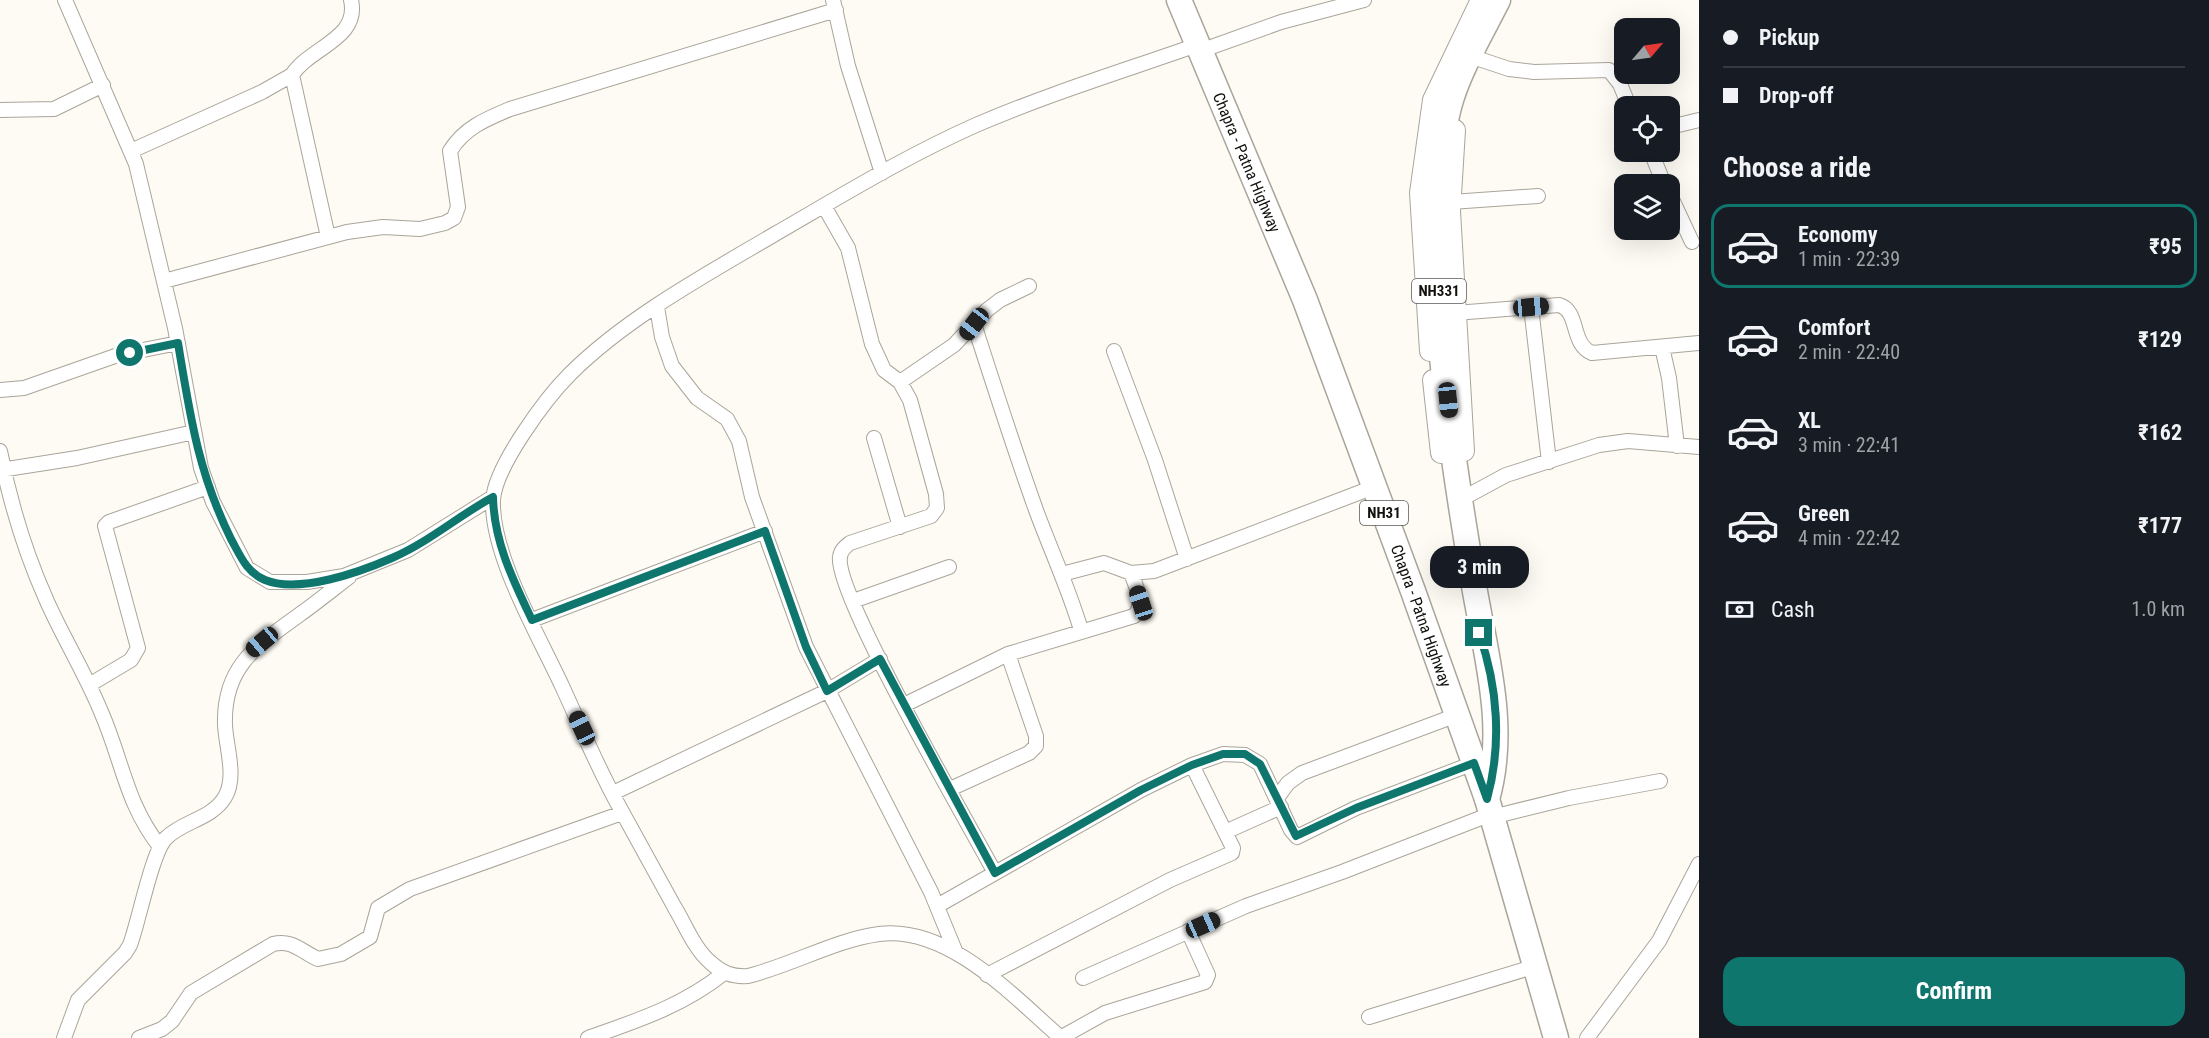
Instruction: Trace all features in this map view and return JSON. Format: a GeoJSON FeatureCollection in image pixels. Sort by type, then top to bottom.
{"type":"FeatureCollection","features":[{"type":"Feature","properties":{"kind":"highway","name":"Chapra - Patna Highway"},"geometry":{"type":"LineString","coordinates":[[1179,0],[1305,300],[1457,715],[1490,810],[1556,1038]]}},
{"type":"Feature","properties":{"kind":"highway","name":"NH331"},"geometry":{"type":"LineString","coordinates":[[1490,810],[1495,771],[1497,724],[1460,502],[1440,324],[1436,238],[1441,150],[1450,105],[1498,0]]}},
{"type":"Feature","properties":{"kind":"street"},"geometry":{"type":"LineString","coordinates":[[65,0],[131,151],[141,181],[178,343],[194,432],[208,487],[241,558],[255,575],[270,582],[291,583],[324,580],[356,572],[408,550],[493,497]]}},
{"type":"Feature","properties":{"kind":"street"},"geometry":{"type":"LineString","coordinates":[[131,151],[262,92],[292,75],[304,60],[347,29],[353,11],[351,0]]}},
{"type":"Feature","properties":{"kind":"street"},"geometry":{"type":"LineString","coordinates":[[1188,932],[1208,975],[1205,982],[1105,1013],[1061,1038],[987,975],[956,953],[926,937],[879,934],[768,971],[735,976],[724,973],[707,959],[694,942],[622,813],[499,544],[493,497],[506,459],[553,392],[597,352],[657,307],[716,269],[824,206],[882,173],[1007,113],[1198,48],[1281,22],[1364,0]]}},
{"type":"Feature","properties":{"kind":"street"},"geometry":{"type":"LineString","coordinates":[[1481,0],[1433,100],[1420,193],[1429,345],[1442,458],[1465,592],[1486,654]]}},
{"type":"Feature","properties":{"kind":"street"},"geometry":{"type":"LineString","coordinates":[[1486,654],[1482,588],[1469,495],[1455,312],[1451,202],[1454,141],[1460,104],[1476,58],[1503,0]]}},
{"type":"Feature","properties":{"kind":"street"},"geometry":{"type":"LineString","coordinates":[[164,281],[328,237],[383,227],[433,227],[454,218],[459,207],[459,198],[450,163],[450,151],[467,131],[494,116],[834,5],[848,66],[882,173]]}},
{"type":"Feature","properties":{"kind":"street"},"geometry":{"type":"LineString","coordinates":[[1476,58],[1527,71],[1609,70],[1620,84],[1625,96]]}},
{"type":"Feature","properties":{"kind":"street"},"geometry":{"type":"LineString","coordinates":[[292,75],[328,237]]}},
{"type":"Feature","properties":{"kind":"street"},"geometry":{"type":"LineString","coordinates":[[0,110],[54,109],[102,85]]}},
{"type":"Feature","properties":{"kind":"street"},"geometry":{"type":"LineString","coordinates":[[1680,125],[1699,120]]}},
{"type":"Feature","properties":{"kind":"street"},"geometry":{"type":"LineString","coordinates":[[1451,202],[1538,196]]}},
{"type":"Feature","properties":{"kind":"street"},"geometry":{"type":"LineString","coordinates":[[824,206],[848,248],[872,344],[884,370],[900,382],[910,400],[936,494],[937,508],[931,516],[850,543],[843,548],[840,566],[853,601],[880,659],[995,873]]}},
{"type":"Feature","properties":{"kind":"street"},"geometry":{"type":"LineString","coordinates":[[1680,216],[1692,242]]}},
{"type":"Feature","properties":{"kind":"street"},"geometry":{"type":"LineString","coordinates":[[900,382],[949,350],[1000,300],[1029,286]]}},
{"type":"Feature","properties":{"kind":"street"},"geometry":{"type":"LineString","coordinates":[[1455,312],[1565,306],[1571,315],[1577,339],[1586,350],[1592,352],[1699,343]]}},
{"type":"Feature","properties":{"kind":"street"},"geometry":{"type":"LineString","coordinates":[[657,307],[662,337],[672,366],[697,398],[727,419],[739,441],[752,497],[806,647],[937,906],[956,953]]}},
{"type":"Feature","properties":{"kind":"street"},"geometry":{"type":"LineString","coordinates":[[1531,307],[1549,462]]}},
{"type":"Feature","properties":{"kind":"street"},"geometry":{"type":"LineString","coordinates":[[974,324],[1035,507],[1062,574],[1080,630]]}},
{"type":"Feature","properties":{"kind":"street"},"geometry":{"type":"LineString","coordinates":[[0,390],[24,388],[118,355],[178,343]]}},
{"type":"Feature","properties":{"kind":"street"},"geometry":{"type":"LineString","coordinates":[[1662,347],[1669,378],[1677,446]]}},
{"type":"Feature","properties":{"kind":"street"},"geometry":{"type":"LineString","coordinates":[[1114,351],[1155,460],[1187,559]]}},
{"type":"Feature","properties":{"kind":"street"},"geometry":{"type":"LineString","coordinates":[[2,470],[77,458],[194,432]]}},
{"type":"Feature","properties":{"kind":"street"},"geometry":{"type":"LineString","coordinates":[[874,438],[900,527]]}},
{"type":"Feature","properties":{"kind":"street"},"geometry":{"type":"LineString","coordinates":[[1469,495],[1506,475],[1599,445],[1617,442],[1699,447]]}},
{"type":"Feature","properties":{"kind":"street"},"geometry":{"type":"LineString","coordinates":[[0,451],[2,470],[9,493],[32,566],[46,601],[102,714],[136,811],[160,847]]}},
{"type":"Feature","properties":{"kind":"street"},"geometry":{"type":"LineString","coordinates":[[89,686],[131,660],[138,648],[105,526],[109,522],[208,487]]}},
{"type":"Feature","properties":{"kind":"street"},"geometry":{"type":"LineString","coordinates":[[1062,574],[1104,563],[1131,573],[1154,571],[1374,487]]}},
{"type":"Feature","properties":{"kind":"street"},"geometry":{"type":"LineString","coordinates":[[532,620],[765,531]]}},
{"type":"Feature","properties":{"kind":"street"},"geometry":{"type":"LineString","coordinates":[[853,601],[949,567]]}},
{"type":"Feature","properties":{"kind":"street"},"geometry":{"type":"LineString","coordinates":[[64,1038],[78,1000],[119,960],[130,945],[160,847],[176,830],[213,811],[228,790],[225,714],[230,686],[243,661],[262,642],[356,572]]}},
{"type":"Feature","properties":{"kind":"street"},"geometry":{"type":"LineString","coordinates":[[904,705],[1008,654],[1080,630],[1121,621],[1140,610],[1141,603],[1131,573]]}},
{"type":"Feature","properties":{"kind":"street"},"geometry":{"type":"LineString","coordinates":[[950,789],[1029,753],[1036,746],[1036,736],[1008,654]]}},
{"type":"Feature","properties":{"kind":"street"},"geometry":{"type":"LineString","coordinates":[[613,793],[827,691],[880,659]]}},
{"type":"Feature","properties":{"kind":"street"},"geometry":{"type":"LineString","coordinates":[[1225,832],[1279,802],[1288,783],[1302,773],[1457,715]]}},
{"type":"Feature","properties":{"kind":"street"},"geometry":{"type":"LineString","coordinates":[[937,906],[1141,790],[1192,765],[1223,754],[1245,754],[1260,764],[1293,834],[1299,836],[1356,808],[1474,763]]}},
{"type":"Feature","properties":{"kind":"street"},"geometry":{"type":"LineString","coordinates":[[987,975],[1170,880],[1231,854],[1234,850],[1192,765]]}},
{"type":"Feature","properties":{"kind":"street"},"geometry":{"type":"LineString","coordinates":[[1083,978],[1246,906],[1342,872],[1490,810],[1660,781]]}},
{"type":"Feature","properties":{"kind":"street"},"geometry":{"type":"LineString","coordinates":[[139,1038],[162,1029],[172,1021],[190,993],[273,944],[282,942],[291,944],[318,959],[341,954],[370,937],[378,908],[389,899],[622,813]]}},
{"type":"Feature","properties":{"kind":"street"},"geometry":{"type":"LineString","coordinates":[[1587,1038],[1659,941],[1699,864]]}},
{"type":"Feature","properties":{"kind":"street"},"geometry":{"type":"LineString","coordinates":[[1369,1017],[1536,966]]}},
{"type":"Feature","properties":{"kind":"street"},"geometry":{"type":"LineString","coordinates":[[588,1038],[667,1010],[697,993],[724,973]]}},
{"type":"Feature","properties":{"kind":"route"},"geometry":{"type":"LineString","coordinates":[[130,353],[178,343],[196,446],[213,502],[247,568],[255,575],[270,582],[324,580],[344,576],[394,558],[422,543],[459,516],[493,497],[499,544],[532,620],[651,576],[738,539],[765,531],[806,647],[827,691],[880,659],[995,873],[1141,790],[1192,765],[1223,754],[1245,754],[1260,764],[1296,836],[1356,808],[1474,763],[1487,799],[1495,771],[1497,724],[1486,654],[1479,633]]}}]}
